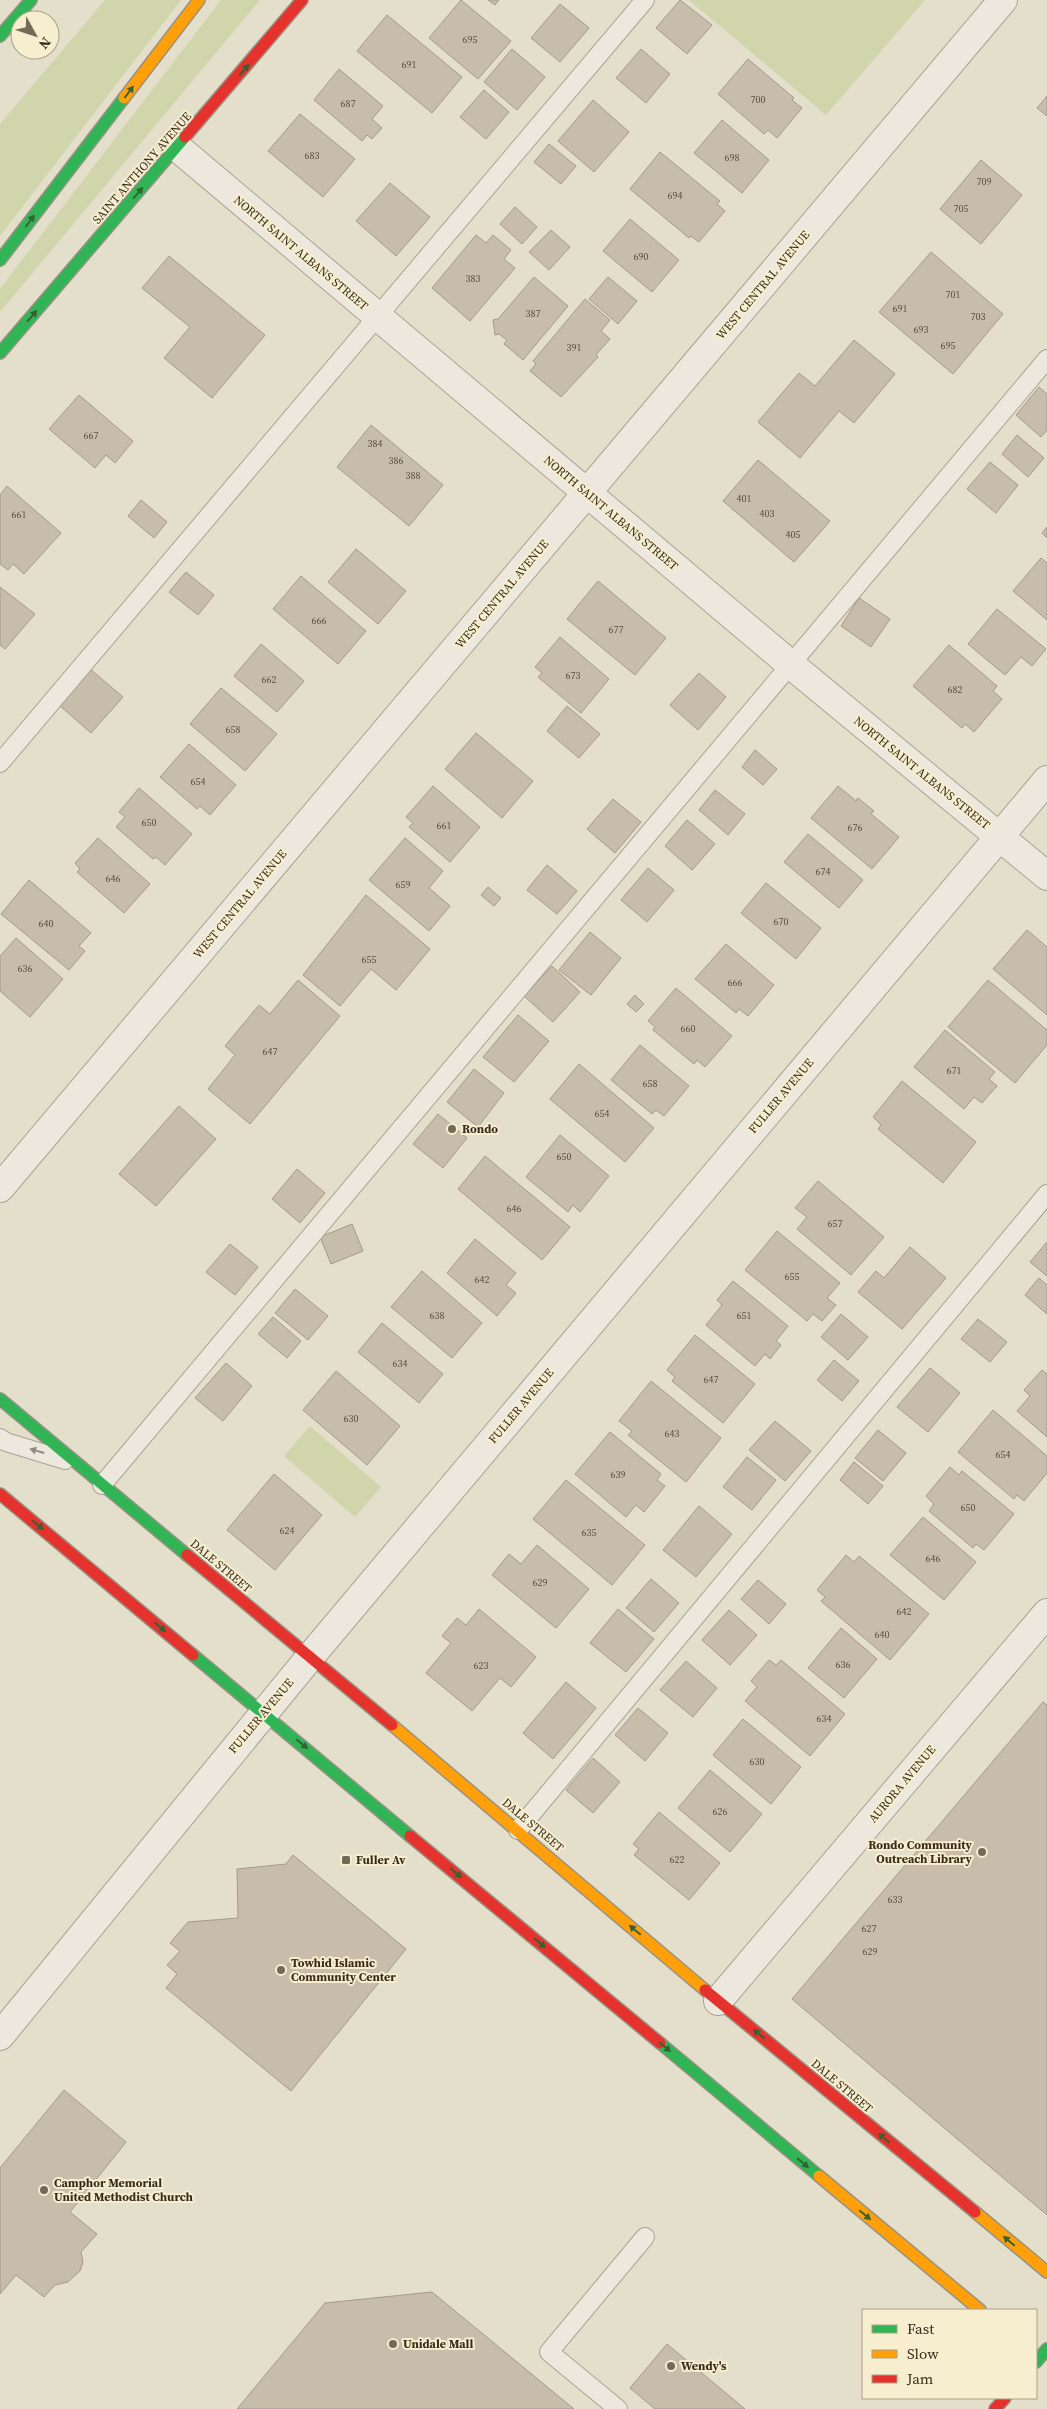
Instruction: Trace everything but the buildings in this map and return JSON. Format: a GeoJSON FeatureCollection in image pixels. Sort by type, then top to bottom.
{"type":"FeatureCollection","features":[{"type":"Feature","properties":{"kind":"main road"},"geometry":{"type":"LineString","coordinates":[[0,36],[31,0]]}},
{"type":"Feature","properties":{"kind":"main road"},"geometry":{"type":"LineString","coordinates":[[0,260],[199,0]]}},
{"type":"Feature","properties":{"kind":"main road","name":"SAINT ANTHONY AVENUE"},"geometry":{"type":"LineString","coordinates":[[0,353],[178,148],[302,0]]}},
{"type":"Feature","properties":{"kind":"main road","name":"DALE STREET"},"geometry":{"type":"LineString","coordinates":[[0,1399],[518,1830],[718,2001],[1047,2272]]}},
{"type":"Feature","properties":{"kind":"main road"},"geometry":{"type":"LineString","coordinates":[[0,1494],[979,2309]]}},
{"type":"Feature","properties":{"kind":"main road"},"geometry":{"type":"LineString","coordinates":[[1039,2360],[1047,2349]]}},
{"type":"Feature","properties":{"kind":"main road"},"geometry":{"type":"LineString","coordinates":[[995,2409],[1004,2399]]}},
{"type":"Feature","properties":{"kind":"street","name":"WEST CENTRAL AVENUE"},"geometry":{"type":"LineString","coordinates":[[0,1188],[1002,0]]}},
{"type":"Feature","properties":{"kind":"street","name":"NORTH SAINT ALBANS STREET"},"geometry":{"type":"LineString","coordinates":[[178,148],[790,664],[1047,876]]}},
{"type":"Feature","properties":{"kind":"street","name":"FULLER AVENUE"},"geometry":{"type":"LineString","coordinates":[[0,2036],[310,1657],[1047,780]]}},
{"type":"Feature","properties":{"kind":"street","name":"AURORA AVENUE"},"geometry":{"type":"LineString","coordinates":[[718,2001],[1047,1613]]}},
{"type":"Feature","properties":{"kind":"lane"},"geometry":{"type":"LineString","coordinates":[[0,763],[645,0]]}},
{"type":"Feature","properties":{"kind":"lane"},"geometry":{"type":"LineString","coordinates":[[102,1485],[1047,359]]}},
{"type":"Feature","properties":{"kind":"lane"},"geometry":{"type":"LineString","coordinates":[[518,1830],[1047,1194]]}},
{"type":"Feature","properties":{"kind":"lane"},"geometry":{"type":"LineString","coordinates":[[0,1438],[6,1442],[75,1463]]}},
{"type":"Feature","properties":{"kind":"lane"},"geometry":{"type":"LineString","coordinates":[[618,2409],[550,2352],[645,2237]]}},
{"type":"Feature","properties":{"kind":"green space"},"geometry":{"type":"Polygon","coordinates":[[[105,0],[181,0],[0,236],[0,124],[54,60],[60,60],[60,53],[105,0]]]}},
{"type":"Feature","properties":{"kind":"green space"},"geometry":{"type":"Polygon","coordinates":[[[221,0],[260,0],[0,312],[0,289],[221,0]]]}},
{"type":"Feature","properties":{"kind":"green space"},"geometry":{"type":"Polygon","coordinates":[[[689,0],[925,0],[826,115],[689,0]]]}},
{"type":"Feature","properties":{"kind":"green space"},"geometry":{"type":"Polygon","coordinates":[[[310,1426],[381,1487],[355,1517],[284,1456],[310,1426]]]}},
{"type":"Feature","properties":{"kind":"traffic: fast"},"geometry":{"type":"LineString","coordinates":[[0,36],[31,0]]}},
{"type":"Feature","properties":{"kind":"traffic: fast"},"geometry":{"type":"LineString","coordinates":[[0,260],[124,98]]}},
{"type":"Feature","properties":{"kind":"traffic: fast"},"geometry":{"type":"LineString","coordinates":[[0,353],[185,137]]}},
{"type":"Feature","properties":{"kind":"traffic: fast"},"geometry":{"type":"LineString","coordinates":[[0,1399],[187,1555]]}},
{"type":"Feature","properties":{"kind":"traffic: fast"},"geometry":{"type":"LineString","coordinates":[[193,1655],[410,1836]]}},
{"type":"Feature","properties":{"kind":"traffic: fast"},"geometry":{"type":"LineString","coordinates":[[660,2043],[819,2176]]}},
{"type":"Feature","properties":{"kind":"traffic: fast"},"geometry":{"type":"LineString","coordinates":[[1037,2361],[1047,2349]]}},
{"type":"Feature","properties":{"kind":"traffic: slow"},"geometry":{"type":"LineString","coordinates":[[124,98],[199,0]]}},
{"type":"Feature","properties":{"kind":"traffic: slow"},"geometry":{"type":"LineString","coordinates":[[392,1725],[705,1990]]}},
{"type":"Feature","properties":{"kind":"traffic: slow"},"geometry":{"type":"LineString","coordinates":[[819,2176],[979,2309]]}},
{"type":"Feature","properties":{"kind":"traffic: slow"},"geometry":{"type":"LineString","coordinates":[[975,2212],[1047,2272]]}},
{"type":"Feature","properties":{"kind":"traffic: jam"},"geometry":{"type":"LineString","coordinates":[[185,137],[302,0]]}},
{"type":"Feature","properties":{"kind":"traffic: jam"},"geometry":{"type":"LineString","coordinates":[[0,1494],[193,1655]]}},
{"type":"Feature","properties":{"kind":"traffic: jam"},"geometry":{"type":"LineString","coordinates":[[187,1555],[392,1725]]}},
{"type":"Feature","properties":{"kind":"traffic: jam"},"geometry":{"type":"LineString","coordinates":[[410,1836],[660,2043]]}},
{"type":"Feature","properties":{"kind":"traffic: jam"},"geometry":{"type":"LineString","coordinates":[[705,1990],[975,2212]]}},
{"type":"Feature","properties":{"kind":"traffic: jam"},"geometry":{"type":"LineString","coordinates":[[995,2409],[1004,2399]]}},
{"type":"Feature","properties":{"kind":"place","name":"Rondo"},"geometry":{"type":"Point","coordinates":[452,1129]}},
{"type":"Feature","properties":{"kind":"place","name":"Rondo Community Outreach Library"},"geometry":{"type":"Point","coordinates":[982,1852]}},
{"type":"Feature","properties":{"kind":"place","name":"Fuller Av"},"geometry":{"type":"Point","coordinates":[346,1860]}},
{"type":"Feature","properties":{"kind":"place","name":"Towhid Islamic Community Center"},"geometry":{"type":"Point","coordinates":[281,1970]}},
{"type":"Feature","properties":{"kind":"place","name":"Camphor Memorial United Methodist Church"},"geometry":{"type":"Point","coordinates":[44,2190]}},
{"type":"Feature","properties":{"kind":"place","name":"Unidale Mall"},"geometry":{"type":"Point","coordinates":[393,2344]}},
{"type":"Feature","properties":{"kind":"place","name":"Wendy's"},"geometry":{"type":"Point","coordinates":[671,2366]}}]}
